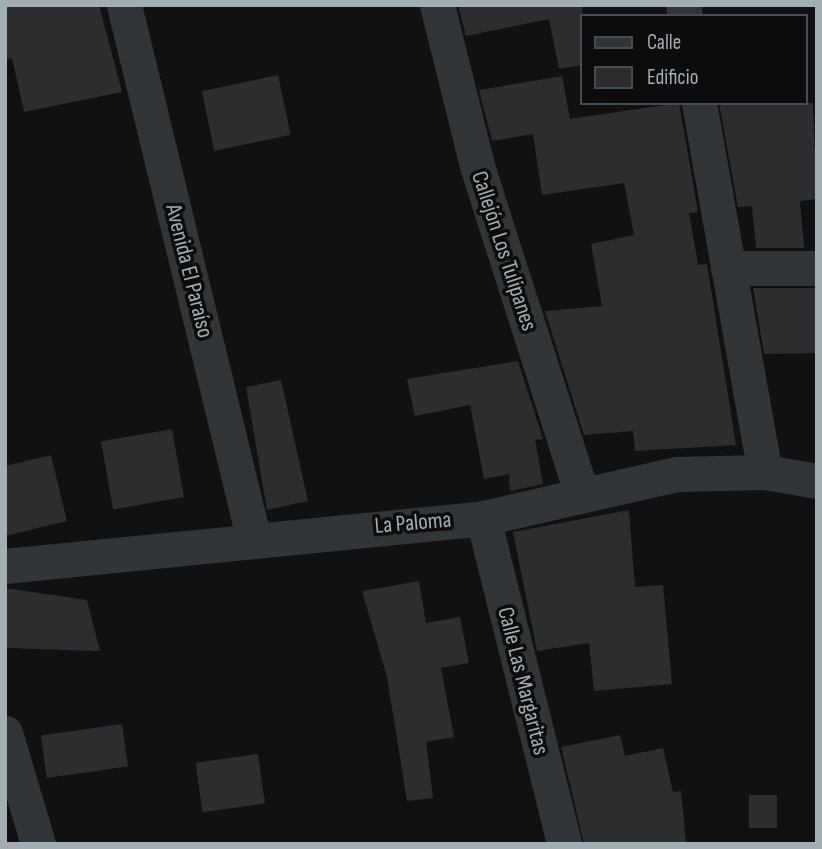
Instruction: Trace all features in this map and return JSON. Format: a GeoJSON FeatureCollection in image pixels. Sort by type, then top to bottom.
{"type":"FeatureCollection","features":[{"type":"Feature","properties":{"kind":"street","name":"Avenida El Paraíso"},"geometry":{"type":"LineString","coordinates":[[124,5],[253,536]]}},
{"type":"Feature","properties":{"kind":"street","name":"Callejón Los Tulipanes"},"geometry":{"type":"LineString","coordinates":[[437,5],[478,169],[582,494]]}},
{"type":"Feature","properties":{"kind":"street"},"geometry":{"type":"LineString","coordinates":[[699,105],[765,472]]}},
{"type":"Feature","properties":{"kind":"street"},"geometry":{"type":"LineString","coordinates":[[727,268],[817,268]]}},
{"type":"Feature","properties":{"kind":"street","name":"La Paloma"},"geometry":{"type":"LineString","coordinates":[[5,566],[253,536],[483,518],[676,474],[765,472],[817,481]]}},
{"type":"Feature","properties":{"kind":"street","name":"Calle Las Margaritas"},"geometry":{"type":"LineString","coordinates":[[483,518],[564,844]]}},
{"type":"Feature","properties":{"kind":"street"},"geometry":{"type":"LineString","coordinates":[[5,733],[24,827]]}},
{"type":"Feature","properties":{"kind":"building"},"geometry":{"type":"Polygon","coordinates":[[[5,5],[99,5],[122,92],[24,112],[12,58],[5,60],[5,5]]]}},
{"type":"Feature","properties":{"kind":"building"},"geometry":{"type":"Polygon","coordinates":[[[458,5],[582,5],[580,65],[559,69],[549,19],[466,36],[458,5]]]}},
{"type":"Feature","properties":{"kind":"building"},"geometry":{"type":"Polygon","coordinates":[[[278,75],[291,135],[214,151],[202,91],[278,75]]]}},
{"type":"Feature","properties":{"kind":"building"},"geometry":{"type":"Polygon","coordinates":[[[562,76],[570,119],[679,105],[698,212],[689,213],[698,265],[707,264],[736,445],[635,451],[633,431],[584,435],[545,311],[602,306],[591,244],[634,235],[624,183],[542,195],[533,134],[492,141],[479,90],[562,76]]]}},
{"type":"Feature","properties":{"kind":"building"},"geometry":{"type":"Polygon","coordinates":[[[813,103],[817,199],[800,201],[804,248],[756,248],[752,206],[738,207],[719,105],[813,103]]]}},
{"type":"Feature","properties":{"kind":"building"},"geometry":{"type":"Polygon","coordinates":[[[753,288],[817,288],[817,353],[764,354],[753,288]]]}},
{"type":"Feature","properties":{"kind":"building"},"geometry":{"type":"Polygon","coordinates":[[[518,361],[543,439],[535,440],[543,484],[510,491],[509,474],[484,479],[470,405],[415,416],[407,379],[518,361]]]}},
{"type":"Feature","properties":{"kind":"building"},"geometry":{"type":"Polygon","coordinates":[[[281,380],[308,501],[267,510],[246,387],[281,380]]]}},
{"type":"Feature","properties":{"kind":"building"},"geometry":{"type":"Polygon","coordinates":[[[172,429],[184,497],[113,509],[101,442],[172,429]]]}},
{"type":"Feature","properties":{"kind":"building"},"geometry":{"type":"Polygon","coordinates":[[[51,455],[67,521],[5,536],[5,466],[51,455]]]}},
{"type":"Feature","properties":{"kind":"building"},"geometry":{"type":"Polygon","coordinates":[[[629,510],[635,587],[663,585],[672,684],[594,691],[589,643],[537,651],[513,532],[629,510]]]}},
{"type":"Feature","properties":{"kind":"building"},"geometry":{"type":"Polygon","coordinates":[[[419,581],[426,623],[460,617],[469,663],[441,668],[454,737],[426,742],[433,798],[407,801],[387,677],[362,591],[419,581]]]}},
{"type":"Feature","properties":{"kind":"building"},"geometry":{"type":"Polygon","coordinates":[[[5,588],[87,600],[100,651],[5,648],[5,588]]]}},
{"type":"Feature","properties":{"kind":"building"},"geometry":{"type":"Polygon","coordinates":[[[122,724],[128,767],[47,778],[41,735],[122,724]]]}},
{"type":"Feature","properties":{"kind":"building"},"geometry":{"type":"Polygon","coordinates":[[[620,735],[625,756],[663,748],[673,792],[681,791],[686,842],[584,844],[561,747],[620,735]]]}},
{"type":"Feature","properties":{"kind":"building"},"geometry":{"type":"Polygon","coordinates":[[[258,754],[265,804],[203,812],[196,763],[258,754]]]}},
{"type":"Feature","properties":{"kind":"building"},"geometry":{"type":"Polygon","coordinates":[[[749,795],[777,795],[777,828],[749,828],[749,795]]]}}]}
